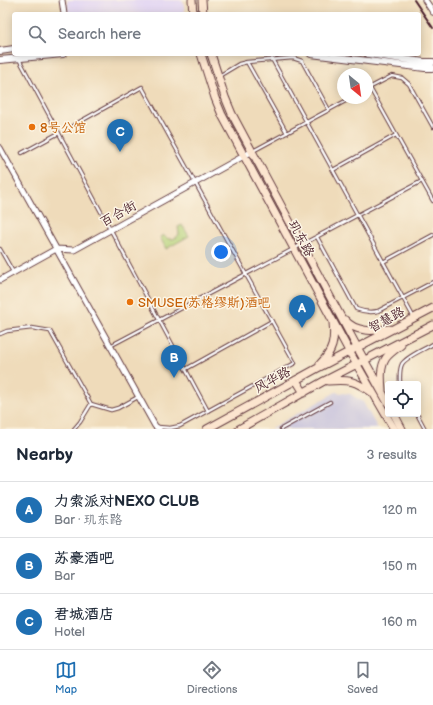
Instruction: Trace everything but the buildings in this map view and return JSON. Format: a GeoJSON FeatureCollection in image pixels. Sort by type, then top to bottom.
{"type":"FeatureCollection","features":[{"type":"Feature","properties":{"kind":"main road"},"geometry":{"type":"LineString","coordinates":[[192,0],[193,12]]}},
{"type":"Feature","properties":{"kind":"main road"},"geometry":{"type":"LineString","coordinates":[[202,0],[203,12]]}},
{"type":"Feature","properties":{"kind":"main road","name":"玑东路"},"geometry":{"type":"LineString","coordinates":[[202,56],[222,115],[349,351],[378,393],[385,400]]}},
{"type":"Feature","properties":{"kind":"main road","name":"玑东路"},"geometry":{"type":"LineString","coordinates":[[212,56],[232,114],[357,348],[365,360],[394,429]]}},
{"type":"Feature","properties":{"kind":"main road","name":"智慧路"},"geometry":{"type":"LineString","coordinates":[[349,351],[433,308]]}},
{"type":"Feature","properties":{"kind":"main road"},"geometry":{"type":"LineString","coordinates":[[338,312],[348,324],[354,327],[368,331],[394,329]]}},
{"type":"Feature","properties":{"kind":"main road"},"geometry":{"type":"LineString","coordinates":[[316,369],[330,352],[333,343],[334,335],[332,320]]}},
{"type":"Feature","properties":{"kind":"main road","name":"智慧路"},"geometry":{"type":"LineString","coordinates":[[357,364],[433,325]]}},
{"type":"Feature","properties":{"kind":"main road"},"geometry":{"type":"LineString","coordinates":[[324,381],[343,380],[353,382],[378,393],[382,367],[387,358],[407,339]]}},
{"type":"Feature","properties":{"kind":"main road","name":"风华路"},"geometry":{"type":"LineString","coordinates":[[207,429],[349,351]]}},
{"type":"Feature","properties":{"kind":"main road"},"geometry":{"type":"LineString","coordinates":[[239,429],[357,364]]}},
{"type":"Feature","properties":{"kind":"main road"},"geometry":{"type":"LineString","coordinates":[[296,380],[304,393]]}},
{"type":"Feature","properties":{"kind":"main road"},"geometry":{"type":"LineString","coordinates":[[396,417],[402,429]]}},
{"type":"Feature","properties":{"kind":"street"},"geometry":{"type":"LineString","coordinates":[[62,0],[64,12]]}},
{"type":"Feature","properties":{"kind":"street"},"geometry":{"type":"LineString","coordinates":[[425,0],[433,12]]}},
{"type":"Feature","properties":{"kind":"street"},"geometry":{"type":"LineString","coordinates":[[0,51],[12,49]]}},
{"type":"Feature","properties":{"kind":"street"},"geometry":{"type":"LineString","coordinates":[[0,60],[40,56]]}},
{"type":"Feature","properties":{"kind":"street"},"geometry":{"type":"LineString","coordinates":[[327,56],[433,68]]}},
{"type":"Feature","properties":{"kind":"street"},"geometry":{"type":"LineString","coordinates":[[382,56],[433,62]]}},
{"type":"Feature","properties":{"kind":"street"},"geometry":{"type":"LineString","coordinates":[[0,148],[156,428]]}},
{"type":"Feature","properties":{"kind":"street","name":"百合街"},"geometry":{"type":"LineString","coordinates":[[0,280],[56,249],[74,250],[252,152]]}},
{"type":"Feature","properties":{"kind":"lane"},"geometry":{"type":"LineString","coordinates":[[18,58],[208,411]]}},
{"type":"Feature","properties":{"kind":"lane"},"geometry":{"type":"LineString","coordinates":[[218,77],[239,64],[272,59],[293,58],[302,61],[329,110]]}},
{"type":"Feature","properties":{"kind":"lane"},"geometry":{"type":"LineString","coordinates":[[272,59],[414,318]]}},
{"type":"Feature","properties":{"kind":"lane"},"geometry":{"type":"LineString","coordinates":[[247,62],[286,133]]}},
{"type":"Feature","properties":{"kind":"lane"},"geometry":{"type":"LineString","coordinates":[[373,86],[392,76],[402,78],[409,84],[433,127]]}},
{"type":"Feature","properties":{"kind":"lane"},"geometry":{"type":"LineString","coordinates":[[74,124],[142,87],[295,363],[180,426],[156,428]]}},
{"type":"Feature","properties":{"kind":"lane"},"geometry":{"type":"LineString","coordinates":[[373,96],[433,201]]}},
{"type":"Feature","properties":{"kind":"lane"},"geometry":{"type":"LineString","coordinates":[[252,152],[340,104]]}},
{"type":"Feature","properties":{"kind":"lane"},"geometry":{"type":"LineString","coordinates":[[22,153],[59,133]]}},
{"type":"Feature","properties":{"kind":"lane"},"geometry":{"type":"LineString","coordinates":[[333,170],[396,135]]}},
{"type":"Feature","properties":{"kind":"lane"},"geometry":{"type":"LineString","coordinates":[[110,346],[422,181]]}},
{"type":"Feature","properties":{"kind":"lane"},"geometry":{"type":"LineString","coordinates":[[383,262],[433,235]]}},
{"type":"Feature","properties":{"kind":"lane"},"geometry":{"type":"LineString","coordinates":[[317,237],[356,309],[363,312],[370,313],[378,311],[433,282]]}},
{"type":"Feature","properties":{"kind":"lane"},"geometry":{"type":"LineString","coordinates":[[0,249],[13,272]]}},
{"type":"Feature","properties":{"kind":"lane"},"geometry":{"type":"LineString","coordinates":[[186,369],[272,321]]}},
{"type":"Feature","properties":{"kind":"lane"},"geometry":{"type":"LineString","coordinates":[[0,334],[7,331],[32,328],[50,331],[91,404],[111,410],[118,408],[138,397]]}},
{"type":"Feature","properties":{"kind":"lane"},"geometry":{"type":"LineString","coordinates":[[400,381],[402,364],[410,357],[433,344]]}},
{"type":"Feature","properties":{"kind":"lane"},"geometry":{"type":"LineString","coordinates":[[281,429],[330,402]]}},
{"type":"Feature","properties":{"kind":"lane"},"geometry":{"type":"LineString","coordinates":[[74,429],[91,404]]}},
{"type":"Feature","properties":{"kind":"lane"},"geometry":{"type":"LineString","coordinates":[[419,417],[426,429]]}},
{"type":"Feature","properties":{"kind":"shaded area"},"geometry":{"type":"Polygon","coordinates":[[[67,0],[183,0],[185,12],[68,12],[67,0]]]}},
{"type":"Feature","properties":{"kind":"shaded area"},"geometry":{"type":"Polygon","coordinates":[[[336,392],[350,394],[363,402],[378,429],[270,429],[336,392]]]}},
{"type":"Feature","properties":{"kind":"green space"},"geometry":{"type":"Polygon","coordinates":[[[182,225],[189,236],[166,249],[160,237],[163,235],[169,239],[176,238],[179,234],[178,227],[182,225]]]}},
{"type":"Feature","properties":{"kind":"railway"},"geometry":{"type":"LineString","coordinates":[[414,0],[433,28]]}},
{"type":"Feature","properties":{"kind":"place","name":"8号公馆"},"geometry":{"type":"Point","coordinates":[32,127]}},
{"type":"Feature","properties":{"kind":"place","name":"君城酒店"},"geometry":{"type":"Point","coordinates":[120,152]}},
{"type":"Feature","properties":{"kind":"place","name":"SMUSE(苏格缪斯)酒吧"},"geometry":{"type":"Point","coordinates":[130,302]}},
{"type":"Feature","properties":{"kind":"place","name":"力索派对NEXO CLUB"},"geometry":{"type":"Point","coordinates":[302,328]}},
{"type":"Feature","properties":{"kind":"place","name":"苏豪酒吧"},"geometry":{"type":"Point","coordinates":[174,378]}}]}
